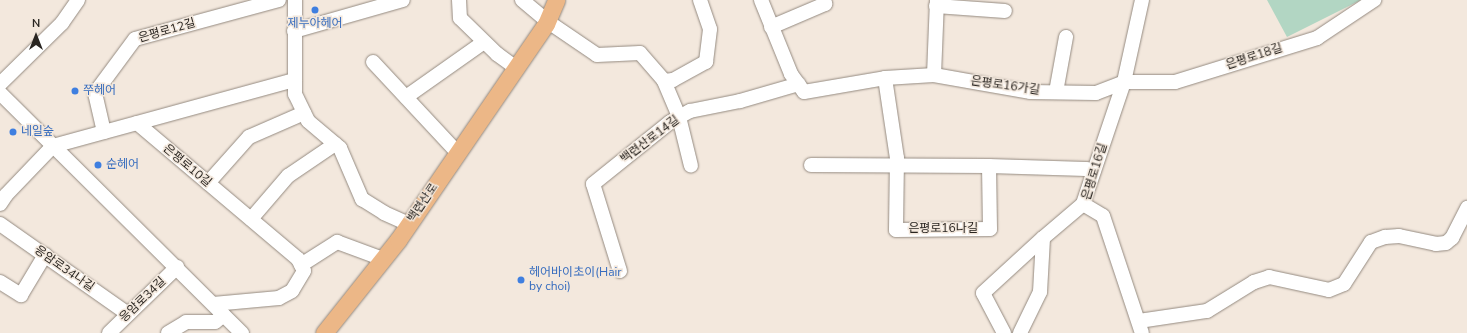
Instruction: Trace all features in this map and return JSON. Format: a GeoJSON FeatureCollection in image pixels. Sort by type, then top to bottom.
{"type":"FeatureCollection","features":[{"type":"Feature","properties":{"kind":"main road","name":"백련산로"},"geometry":{"type":"LineString","coordinates":[[324,333],[409,224],[547,21],[556,0]]}},
{"type":"Feature","properties":{"kind":"street"},"geometry":{"type":"LineString","coordinates":[[0,84],[62,23],[78,0]]}},
{"type":"Feature","properties":{"kind":"street","name":"은평로12길"},"geometry":{"type":"LineString","coordinates":[[104,132],[95,93],[135,39],[279,0]]}},
{"type":"Feature","properties":{"kind":"street"},"geometry":{"type":"LineString","coordinates":[[295,0],[295,94],[304,114],[308,121],[335,144],[355,178],[362,199],[384,213],[409,224]]}},
{"type":"Feature","properties":{"kind":"street"},"geometry":{"type":"LineString","coordinates":[[294,32],[403,0]]}},
{"type":"Feature","properties":{"kind":"street"},"geometry":{"type":"LineString","coordinates":[[459,0],[460,18],[484,42],[516,68]]}},
{"type":"Feature","properties":{"kind":"street"},"geometry":{"type":"LineString","coordinates":[[522,0],[547,21],[597,55],[640,53],[664,81],[680,116],[691,166]]}},
{"type":"Feature","properties":{"kind":"street"},"geometry":{"type":"LineString","coordinates":[[664,81],[673,80],[706,62],[710,29],[700,0]]}},
{"type":"Feature","properties":{"kind":"street"},"geometry":{"type":"LineString","coordinates":[[761,0],[791,74],[804,92],[885,78]]}},
{"type":"Feature","properties":{"kind":"street"},"geometry":{"type":"LineString","coordinates":[[771,27],[825,4],[824,0]]}},
{"type":"Feature","properties":{"kind":"street","name":"은평로16길"},"geometry":{"type":"LineString","coordinates":[[1140,327],[1103,216],[1083,204],[1124,82],[1142,0]]}},
{"type":"Feature","properties":{"kind":"street","name":"은평로18길"},"geometry":{"type":"LineString","coordinates":[[1124,82],[1175,82],[1317,38],[1374,0]]}},
{"type":"Feature","properties":{"kind":"street"},"geometry":{"type":"LineString","coordinates":[[934,75],[936,3],[1005,11]]}},
{"type":"Feature","properties":{"kind":"street"},"geometry":{"type":"LineString","coordinates":[[1056,92],[1066,37]]}},
{"type":"Feature","properties":{"kind":"street"},"geometry":{"type":"LineString","coordinates":[[406,97],[484,42]]}},
{"type":"Feature","properties":{"kind":"street"},"geometry":{"type":"LineString","coordinates":[[373,62],[458,153]]}},
{"type":"Feature","properties":{"kind":"street","name":"은평로16가길"},"geometry":{"type":"LineString","coordinates":[[885,78],[934,75],[1030,92],[1096,93],[1124,82]]}},
{"type":"Feature","properties":{"kind":"street","name":"은평로16나길"},"geometry":{"type":"LineString","coordinates":[[885,78],[892,114],[897,166],[896,230],[990,229],[989,166]]}},
{"type":"Feature","properties":{"kind":"street"},"geometry":{"type":"LineString","coordinates":[[1,198],[54,146],[295,80]]}},
{"type":"Feature","properties":{"kind":"street","name":"백련산로14길"},"geometry":{"type":"LineString","coordinates":[[620,271],[593,184],[670,122],[690,111],[755,98],[799,84]]}},
{"type":"Feature","properties":{"kind":"street"},"geometry":{"type":"LineString","coordinates":[[0,92],[177,266],[242,333]]}},
{"type":"Feature","properties":{"kind":"street"},"geometry":{"type":"LineString","coordinates":[[208,183],[249,137],[304,114]]}},
{"type":"Feature","properties":{"kind":"street","name":"은평로10길"},"geometry":{"type":"LineString","coordinates":[[137,123],[298,259],[301,265]]}},
{"type":"Feature","properties":{"kind":"street"},"geometry":{"type":"LineString","coordinates":[[251,219],[288,176],[335,144]]}},
{"type":"Feature","properties":{"kind":"street"},"geometry":{"type":"LineString","coordinates":[[811,165],[989,166],[1086,169],[1094,171]]}},
{"type":"Feature","properties":{"kind":"street"},"geometry":{"type":"LineString","coordinates":[[1004,333],[983,293],[1083,204]]}},
{"type":"Feature","properties":{"kind":"street"},"geometry":{"type":"LineString","coordinates":[[1140,327],[1207,311],[1254,282],[1269,277],[1329,290],[1344,284],[1371,242],[1385,237],[1398,236],[1436,244],[1446,243],[1452,238],[1467,208]]}},
{"type":"Feature","properties":{"kind":"street","name":"응암로34나길"},"geometry":{"type":"LineString","coordinates":[[0,224],[128,314]]}},
{"type":"Feature","properties":{"kind":"street"},"geometry":{"type":"LineString","coordinates":[[1020,333],[1040,292],[1043,238]]}},
{"type":"Feature","properties":{"kind":"street"},"geometry":{"type":"LineString","coordinates":[[213,304],[279,298],[292,291],[304,271],[301,265],[337,242],[383,259]]}},
{"type":"Feature","properties":{"kind":"street"},"geometry":{"type":"LineString","coordinates":[[0,282],[21,295],[44,255]]}},
{"type":"Feature","properties":{"kind":"street","name":"응암로34길"},"geometry":{"type":"LineString","coordinates":[[108,333],[177,266]]}},
{"type":"Feature","properties":{"kind":"street"},"geometry":{"type":"LineString","coordinates":[[168,333],[186,322],[215,322],[224,315]]}},
{"type":"Feature","properties":{"kind":"green space"},"geometry":{"type":"Polygon","coordinates":[[[1267,0],[1361,0],[1287,37],[1267,0]]]}},
{"type":"Feature","properties":{"kind":"place","name":"제누아헤어"},"geometry":{"type":"Point","coordinates":[315,10]}},
{"type":"Feature","properties":{"kind":"place","name":"쭈헤어"},"geometry":{"type":"Point","coordinates":[75,91]}},
{"type":"Feature","properties":{"kind":"place","name":"네일숲"},"geometry":{"type":"Point","coordinates":[13,132]}},
{"type":"Feature","properties":{"kind":"place","name":"순헤어"},"geometry":{"type":"Point","coordinates":[98,165]}},
{"type":"Feature","properties":{"kind":"place","name":"헤어바이초이(Hair by choi)"},"geometry":{"type":"Point","coordinates":[521,280]}}]}
